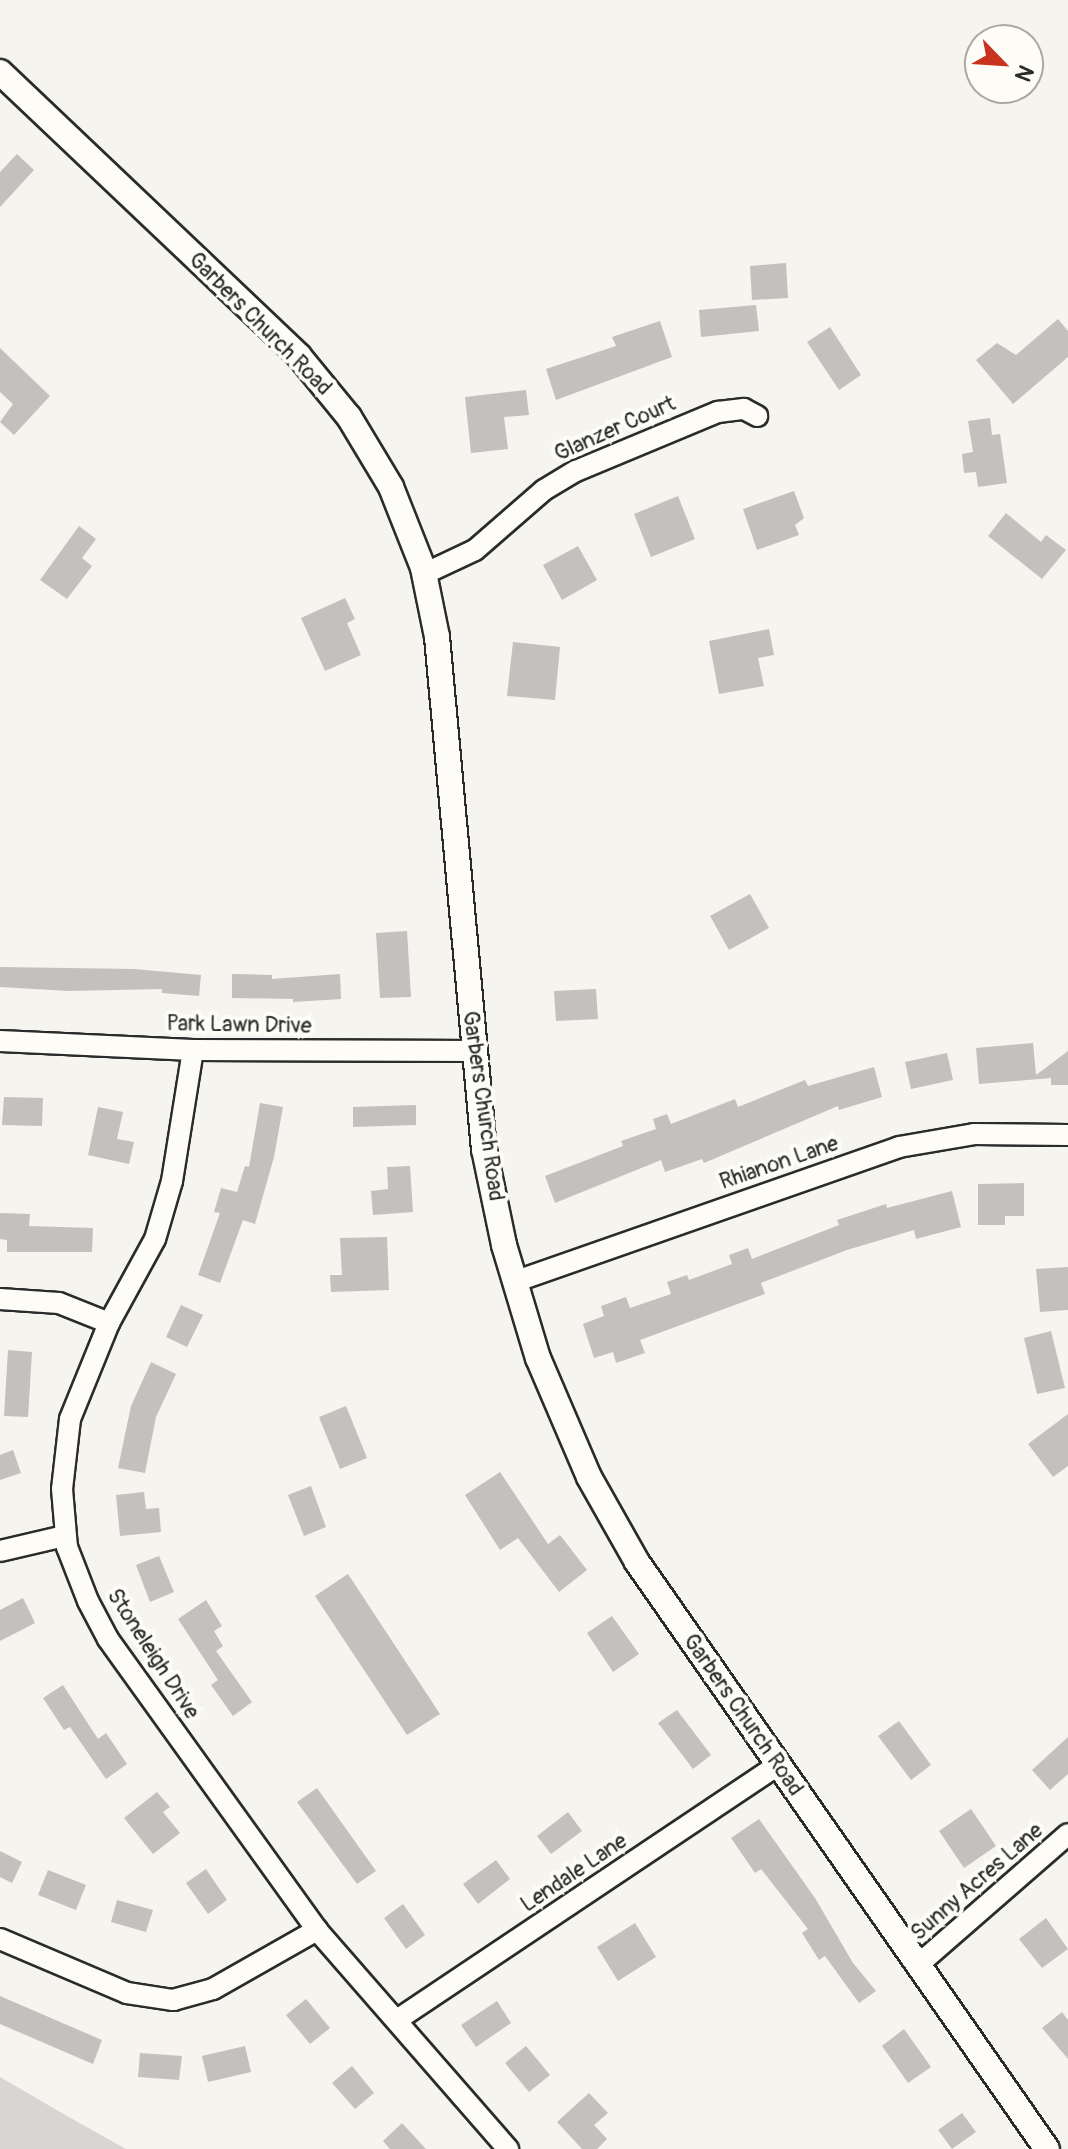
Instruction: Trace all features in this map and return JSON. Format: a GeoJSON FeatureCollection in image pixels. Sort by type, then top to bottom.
{"type":"FeatureCollection","features":[{"type":"Feature","properties":{"kind":"street","name":"Garbers Church Road"},"geometry":{"type":"LineString","coordinates":[[0,72],[321,381],[349,417],[385,474],[404,514],[424,574],[439,651],[484,1149],[514,1282],[538,1358],[566,1427],[615,1525],[778,1765],[1047,2149]]}},
{"type":"Feature","properties":{"kind":"street","name":"Glanzer Court"},"geometry":{"type":"LineString","coordinates":[[424,574],[475,550],[549,487],[576,471],[718,412],[744,409],[757,416]]}},
{"type":"Feature","properties":{"kind":"street","name":"Park Lawn Drive"},"geometry":{"type":"LineString","coordinates":[[0,1041],[193,1050],[477,1051]]}},
{"type":"Feature","properties":{"kind":"street","name":"Stoneleigh Drive"},"geometry":{"type":"LineString","coordinates":[[193,1050],[172,1181],[155,1239],[109,1323],[70,1419],[62,1473],[64,1536],[82,1588],[108,1639],[317,1930],[508,2149]]}},
{"type":"Feature","properties":{"kind":"street","name":"Rhianon Lane"},"geometry":{"type":"LineString","coordinates":[[514,1282],[899,1147],[974,1134],[1068,1135]]}},
{"type":"Feature","properties":{"kind":"street"},"geometry":{"type":"LineString","coordinates":[[0,1299],[59,1303],[109,1323]]}},
{"type":"Feature","properties":{"kind":"street"},"geometry":{"type":"LineString","coordinates":[[0,1551],[64,1536]]}},
{"type":"Feature","properties":{"kind":"street","name":"Lendale Lane"},"geometry":{"type":"LineString","coordinates":[[397,2020],[778,1765]]}},
{"type":"Feature","properties":{"kind":"street","name":"Sunny Acres Lane"},"geometry":{"type":"LineString","coordinates":[[918,1965],[1068,1834]]}},
{"type":"Feature","properties":{"kind":"street"},"geometry":{"type":"LineString","coordinates":[[0,1939],[127,1993],[173,2000],[213,1989],[317,1930]]}},
{"type":"Feature","properties":{"kind":"shaded area"},"geometry":{"type":"Polygon","coordinates":[[[0,2077],[67,2116],[126,2149],[0,2149],[0,2077]]]}},
{"type":"Feature","properties":{"kind":"building"},"geometry":{"type":"Polygon","coordinates":[[[17,154],[34,170],[0,207],[0,172],[17,154]]]}},
{"type":"Feature","properties":{"kind":"building"},"geometry":{"type":"Polygon","coordinates":[[[786,263],[788,298],[752,300],[750,266],[786,263]]]}},
{"type":"Feature","properties":{"kind":"building"},"geometry":{"type":"Polygon","coordinates":[[[756,305],[759,331],[701,337],[699,310],[756,305]]]}},
{"type":"Feature","properties":{"kind":"building"},"geometry":{"type":"Polygon","coordinates":[[[1058,319],[1068,331],[1068,357],[1013,404],[976,360],[997,343],[1016,355],[1058,319]]]}},
{"type":"Feature","properties":{"kind":"building"},"geometry":{"type":"Polygon","coordinates":[[[660,321],[672,357],[556,400],[546,369],[616,346],[612,337],[660,321]]]}},
{"type":"Feature","properties":{"kind":"building"},"geometry":{"type":"Polygon","coordinates":[[[830,327],[861,375],[839,390],[807,342],[830,327]]]}},
{"type":"Feature","properties":{"kind":"building"},"geometry":{"type":"Polygon","coordinates":[[[0,348],[50,396],[14,435],[0,422],[13,404],[0,392],[0,348]]]}},
{"type":"Feature","properties":{"kind":"building"},"geometry":{"type":"Polygon","coordinates":[[[526,390],[529,415],[504,417],[508,449],[471,453],[465,397],[526,390]]]}},
{"type":"Feature","properties":{"kind":"building"},"geometry":{"type":"Polygon","coordinates":[[[990,418],[992,435],[1000,434],[1007,483],[978,487],[976,472],[964,473],[962,454],[973,452],[968,421],[990,418]]]}},
{"type":"Feature","properties":{"kind":"building"},"geometry":{"type":"Polygon","coordinates":[[[794,491],[804,518],[795,525],[799,535],[757,550],[743,509],[794,491]]]}},
{"type":"Feature","properties":{"kind":"building"},"geometry":{"type":"Polygon","coordinates":[[[678,496],[695,539],[651,557],[634,514],[678,496]]]}},
{"type":"Feature","properties":{"kind":"building"},"geometry":{"type":"Polygon","coordinates":[[[1006,513],[1041,542],[1046,535],[1066,550],[1042,579],[988,536],[1006,513]]]}},
{"type":"Feature","properties":{"kind":"building"},"geometry":{"type":"Polygon","coordinates":[[[79,526],[96,539],[82,558],[92,566],[67,599],[40,580],[79,526]]]}},
{"type":"Feature","properties":{"kind":"building"},"geometry":{"type":"Polygon","coordinates":[[[578,546],[597,580],[562,600],[543,565],[578,546]]]}},
{"type":"Feature","properties":{"kind":"building"},"geometry":{"type":"Polygon","coordinates":[[[345,598],[355,619],[347,623],[361,655],[325,671],[301,618],[345,598]]]}},
{"type":"Feature","properties":{"kind":"building"},"geometry":{"type":"Polygon","coordinates":[[[769,629],[774,655],[758,658],[764,686],[719,694],[709,641],[769,629]]]}},
{"type":"Feature","properties":{"kind":"building"},"geometry":{"type":"Polygon","coordinates":[[[513,642],[560,647],[555,700],[507,696],[513,642]]]}},
{"type":"Feature","properties":{"kind":"building"},"geometry":{"type":"Polygon","coordinates":[[[750,894],[769,928],[729,950],[710,916],[750,894]]]}},
{"type":"Feature","properties":{"kind":"building"},"geometry":{"type":"Polygon","coordinates":[[[407,931],[411,997],[380,998],[376,933],[407,931]]]}},
{"type":"Feature","properties":{"kind":"building"},"geometry":{"type":"Polygon","coordinates":[[[0,967],[134,969],[201,975],[199,996],[162,993],[162,989],[69,991],[0,987],[0,967]]]}},
{"type":"Feature","properties":{"kind":"building"},"geometry":{"type":"Polygon","coordinates":[[[232,974],[272,975],[272,979],[340,974],[341,999],[293,1002],[293,999],[232,998],[232,974]]]}},
{"type":"Feature","properties":{"kind":"building"},"geometry":{"type":"Polygon","coordinates":[[[596,989],[598,1019],[556,1021],[554,991],[596,989]]]}},
{"type":"Feature","properties":{"kind":"building"},"geometry":{"type":"Polygon","coordinates":[[[1033,1043],[1036,1075],[1068,1051],[1068,1085],[1051,1085],[1051,1078],[979,1084],[976,1048],[1033,1043]]]}},
{"type":"Feature","properties":{"kind":"building"},"geometry":{"type":"Polygon","coordinates":[[[947,1053],[953,1080],[911,1089],[905,1062],[947,1053]]]}},
{"type":"Feature","properties":{"kind":"building"},"geometry":{"type":"Polygon","coordinates":[[[874,1067],[882,1097],[839,1110],[838,1106],[704,1163],[702,1159],[665,1172],[661,1160],[555,1203],[545,1176],[623,1146],[621,1141],[656,1129],[653,1119],[667,1114],[671,1124],[735,1099],[738,1107],[805,1080],[808,1086],[874,1067]]]}},
{"type":"Feature","properties":{"kind":"building"},"geometry":{"type":"Polygon","coordinates":[[[4,1097],[43,1098],[42,1126],[2,1125],[4,1097]]]}},
{"type":"Feature","properties":{"kind":"building"},"geometry":{"type":"Polygon","coordinates":[[[260,1103],[283,1107],[274,1157],[255,1224],[243,1220],[220,1283],[198,1275],[220,1213],[214,1212],[221,1188],[237,1192],[245,1166],[249,1167],[260,1103]]]}},
{"type":"Feature","properties":{"kind":"building"},"geometry":{"type":"Polygon","coordinates":[[[416,1105],[416,1125],[353,1127],[353,1107],[416,1105]]]}},
{"type":"Feature","properties":{"kind":"building"},"geometry":{"type":"Polygon","coordinates":[[[98,1107],[123,1112],[117,1139],[134,1142],[129,1164],[88,1155],[98,1107]]]}},
{"type":"Feature","properties":{"kind":"building"},"geometry":{"type":"Polygon","coordinates":[[[410,1166],[413,1212],[373,1215],[371,1191],[388,1189],[387,1167],[410,1166]]]}},
{"type":"Feature","properties":{"kind":"building"},"geometry":{"type":"Polygon","coordinates":[[[1024,1183],[1024,1216],[1005,1216],[1005,1225],[978,1225],[978,1184],[1024,1183]]]}},
{"type":"Feature","properties":{"kind":"building"},"geometry":{"type":"Polygon","coordinates":[[[952,1191],[961,1227],[916,1239],[914,1230],[847,1250],[761,1283],[765,1294],[640,1340],[645,1353],[616,1363],[613,1352],[594,1358],[583,1324],[604,1316],[601,1306],[626,1297],[630,1308],[671,1294],[667,1282],[687,1275],[689,1280],[732,1264],[729,1255],[748,1248],[752,1259],[839,1225],[837,1220],[886,1204],[887,1208],[952,1191]]]}},
{"type":"Feature","properties":{"kind":"building"},"geometry":{"type":"Polygon","coordinates":[[[0,1213],[30,1214],[29,1226],[93,1228],[92,1252],[7,1252],[7,1240],[0,1239],[0,1213]]]}},
{"type":"Feature","properties":{"kind":"building"},"geometry":{"type":"Polygon","coordinates":[[[387,1237],[389,1290],[331,1292],[330,1275],[342,1275],[340,1238],[387,1237]]]}},
{"type":"Feature","properties":{"kind":"building"},"geometry":{"type":"Polygon","coordinates":[[[1068,1267],[1068,1310],[1040,1312],[1036,1269],[1068,1267]]]}},
{"type":"Feature","properties":{"kind":"building"},"geometry":{"type":"Polygon","coordinates":[[[181,1305],[203,1315],[187,1347],[166,1337],[181,1305]]]}},
{"type":"Feature","properties":{"kind":"building"},"geometry":{"type":"Polygon","coordinates":[[[1051,1331],[1065,1388],[1037,1394],[1024,1338],[1051,1331]]]}},
{"type":"Feature","properties":{"kind":"building"},"geometry":{"type":"Polygon","coordinates":[[[8,1350],[32,1352],[28,1417],[4,1416],[8,1350]]]}},
{"type":"Feature","properties":{"kind":"building"},"geometry":{"type":"Polygon","coordinates":[[[151,1362],[176,1374],[156,1417],[145,1473],[118,1468],[131,1406],[151,1362]]]}},
{"type":"Feature","properties":{"kind":"building"},"geometry":{"type":"Polygon","coordinates":[[[346,1406],[367,1458],[340,1469],[319,1417],[346,1406]]]}},
{"type":"Feature","properties":{"kind":"building"},"geometry":{"type":"Polygon","coordinates":[[[1068,1414],[1068,1466],[1053,1477],[1028,1444],[1068,1414]]]}},
{"type":"Feature","properties":{"kind":"building"},"geometry":{"type":"Polygon","coordinates":[[[13,1450],[21,1473],[0,1480],[0,1455],[13,1450]]]}},
{"type":"Feature","properties":{"kind":"building"},"geometry":{"type":"Polygon","coordinates":[[[500,1472],[548,1544],[560,1535],[587,1570],[559,1592],[518,1538],[500,1550],[465,1495],[500,1472]]]}},
{"type":"Feature","properties":{"kind":"building"},"geometry":{"type":"Polygon","coordinates":[[[311,1486],[326,1527],[304,1536],[288,1495],[311,1486]]]}},
{"type":"Feature","properties":{"kind":"building"},"geometry":{"type":"Polygon","coordinates":[[[144,1492],[146,1509],[159,1508],[161,1532],[120,1536],[116,1495],[144,1492]]]}},
{"type":"Feature","properties":{"kind":"building"},"geometry":{"type":"Polygon","coordinates":[[[159,1556],[174,1592],[150,1602],[136,1565],[159,1556]]]}},
{"type":"Feature","properties":{"kind":"building"},"geometry":{"type":"Polygon","coordinates":[[[348,1574],[440,1714],[407,1735],[315,1596],[348,1574]]]}},
{"type":"Feature","properties":{"kind":"building"},"geometry":{"type":"Polygon","coordinates":[[[23,1598],[35,1623],[0,1641],[0,1610],[23,1598]]]}},
{"type":"Feature","properties":{"kind":"building"},"geometry":{"type":"Polygon","coordinates":[[[206,1600],[222,1626],[214,1631],[223,1646],[216,1651],[252,1702],[233,1716],[211,1685],[218,1680],[178,1619],[206,1600]]]}},
{"type":"Feature","properties":{"kind":"building"},"geometry":{"type":"Polygon","coordinates":[[[612,1616],[639,1654],[613,1672],[587,1633],[612,1616]]]}},
{"type":"Feature","properties":{"kind":"building"},"geometry":{"type":"Polygon","coordinates":[[[63,1685],[98,1739],[106,1733],[127,1764],[106,1779],[70,1727],[64,1730],[43,1698],[63,1685]]]}},
{"type":"Feature","properties":{"kind":"building"},"geometry":{"type":"Polygon","coordinates":[[[677,1710],[711,1755],[693,1769],[658,1723],[677,1710]]]}},
{"type":"Feature","properties":{"kind":"building"},"geometry":{"type":"Polygon","coordinates":[[[899,1721],[931,1765],[911,1780],[878,1736],[899,1721]]]}},
{"type":"Feature","properties":{"kind":"building"},"geometry":{"type":"Polygon","coordinates":[[[1068,1737],[1068,1774],[1050,1790],[1032,1770],[1068,1737]]]}},
{"type":"Feature","properties":{"kind":"building"},"geometry":{"type":"Polygon","coordinates":[[[317,1788],[376,1871],[357,1884],[297,1802],[317,1788]]]}},
{"type":"Feature","properties":{"kind":"building"},"geometry":{"type":"Polygon","coordinates":[[[157,1792],[170,1807],[163,1812],[180,1833],[153,1854],[124,1818],[157,1792]]]}},
{"type":"Feature","properties":{"kind":"building"},"geometry":{"type":"Polygon","coordinates":[[[971,1809],[996,1846],[964,1868],[939,1831],[971,1809]]]}},
{"type":"Feature","properties":{"kind":"building"},"geometry":{"type":"Polygon","coordinates":[[[568,1812],[582,1831],[551,1854],[537,1836],[568,1812]]]}},
{"type":"Feature","properties":{"kind":"building"},"geometry":{"type":"Polygon","coordinates":[[[759,1819],[815,1898],[853,1963],[876,1991],[859,2003],[825,1956],[819,1960],[802,1933],[808,1929],[761,1869],[755,1873],[731,1838],[759,1819]]]}},
{"type":"Feature","properties":{"kind":"building"},"geometry":{"type":"Polygon","coordinates":[[[0,1851],[22,1862],[12,1883],[0,1877],[0,1851]]]}},
{"type":"Feature","properties":{"kind":"building"},"geometry":{"type":"Polygon","coordinates":[[[496,1860],[510,1879],[478,1904],[463,1884],[496,1860]]]}},
{"type":"Feature","properties":{"kind":"building"},"geometry":{"type":"Polygon","coordinates":[[[206,1869],[227,1900],[208,1914],[186,1883],[206,1869]]]}},
{"type":"Feature","properties":{"kind":"building"},"geometry":{"type":"Polygon","coordinates":[[[48,1870],[86,1885],[76,1910],[38,1895],[48,1870]]]}},
{"type":"Feature","properties":{"kind":"building"},"geometry":{"type":"Polygon","coordinates":[[[117,1900],[153,1910],[146,1932],[111,1922],[117,1900]]]}},
{"type":"Feature","properties":{"kind":"building"},"geometry":{"type":"Polygon","coordinates":[[[403,1904],[425,1935],[406,1949],[384,1918],[403,1904]]]}},
{"type":"Feature","properties":{"kind":"building"},"geometry":{"type":"Polygon","coordinates":[[[1046,1918],[1068,1949],[1042,1968],[1019,1939],[1046,1918]]]}},
{"type":"Feature","properties":{"kind":"building"},"geometry":{"type":"Polygon","coordinates":[[[635,1923],[656,1957],[618,1981],[597,1947],[635,1923]]]}},
{"type":"Feature","properties":{"kind":"building"},"geometry":{"type":"Polygon","coordinates":[[[0,1996],[102,2040],[93,2064],[0,2024],[0,1996]]]}},
{"type":"Feature","properties":{"kind":"building"},"geometry":{"type":"Polygon","coordinates":[[[306,1999],[330,2028],[310,2044],[286,2015],[306,1999]]]}},
{"type":"Feature","properties":{"kind":"building"},"geometry":{"type":"Polygon","coordinates":[[[497,2001],[511,2023],[476,2047],[461,2025],[497,2001]]]}},
{"type":"Feature","properties":{"kind":"building"},"geometry":{"type":"Polygon","coordinates":[[[1062,2012],[1068,2020],[1068,2059],[1042,2028],[1062,2012]]]}},
{"type":"Feature","properties":{"kind":"building"},"geometry":{"type":"Polygon","coordinates":[[[904,2029],[931,2067],[908,2083],[882,2046],[904,2029]]]}},
{"type":"Feature","properties":{"kind":"building"},"geometry":{"type":"Polygon","coordinates":[[[245,2046],[251,2072],[208,2082],[202,2056],[245,2046]]]}},
{"type":"Feature","properties":{"kind":"building"},"geometry":{"type":"Polygon","coordinates":[[[526,2046],[550,2075],[529,2092],[505,2063],[526,2046]]]}},
{"type":"Feature","properties":{"kind":"building"},"geometry":{"type":"Polygon","coordinates":[[[140,2053],[182,2056],[179,2080],[138,2077],[140,2053]]]}},
{"type":"Feature","properties":{"kind":"building"},"geometry":{"type":"Polygon","coordinates":[[[352,2066],[374,2093],[355,2109],[332,2083],[352,2066]]]}},
{"type":"Feature","properties":{"kind":"building"},"geometry":{"type":"Polygon","coordinates":[[[589,2093],[608,2113],[594,2125],[607,2139],[597,2149],[582,2149],[557,2122],[589,2093]]]}},
{"type":"Feature","properties":{"kind":"building"},"geometry":{"type":"Polygon","coordinates":[[[962,2113],[976,2132],[952,2149],[938,2130],[962,2113]]]}},
{"type":"Feature","properties":{"kind":"building"},"geometry":{"type":"Polygon","coordinates":[[[402,2123],[426,2149],[390,2149],[383,2141],[402,2123]]]}}]}
